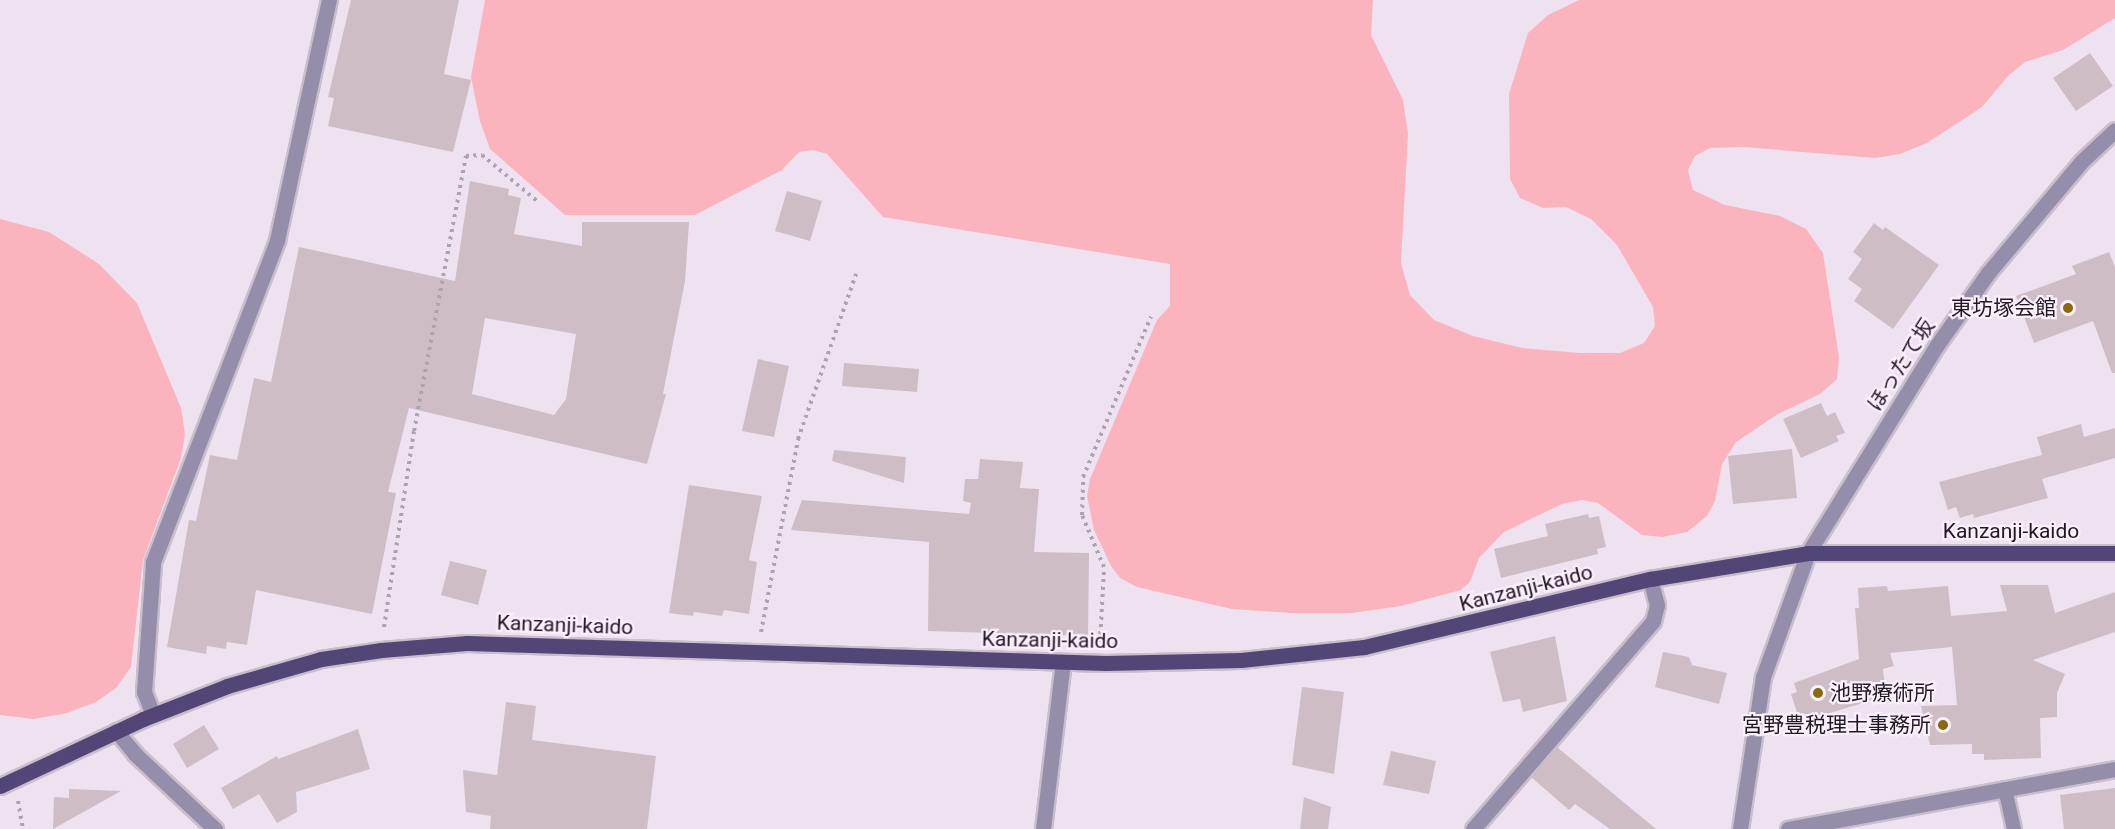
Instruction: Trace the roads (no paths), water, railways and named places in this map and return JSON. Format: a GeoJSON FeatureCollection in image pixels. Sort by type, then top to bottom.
{"type":"FeatureCollection","features":[{"type":"Feature","properties":{"kind":"main road","name":"Kanzanji-kaido"},"geometry":{"type":"LineString","coordinates":[[0,786],[153,715],[274,671],[381,650],[467,643],[1098,663],[1241,660],[1364,647],[1650,579],[1808,553],[2115,553]]}},
{"type":"Feature","properties":{"kind":"street"},"geometry":{"type":"LineString","coordinates":[[153,715],[144,692],[153,562],[277,240],[329,0]]}},
{"type":"Feature","properties":{"kind":"street","name":"ほったて坂"},"geometry":{"type":"LineString","coordinates":[[1740,829],[1763,677],[1771,645],[1808,553],[1937,345],[1988,273],[2082,161],[2115,130]]}},
{"type":"Feature","properties":{"kind":"street"},"geometry":{"type":"LineString","coordinates":[[1473,829],[1653,621],[1657,605],[1650,579]]}},
{"type":"Feature","properties":{"kind":"street"},"geometry":{"type":"LineString","coordinates":[[1043,829],[1063,662]]}},
{"type":"Feature","properties":{"kind":"street"},"geometry":{"type":"LineString","coordinates":[[116,731],[135,754],[215,829]]}},
{"type":"Feature","properties":{"kind":"street"},"geometry":{"type":"LineString","coordinates":[[1788,829],[2115,769]]}},
{"type":"Feature","properties":{"kind":"lane"},"geometry":{"type":"LineString","coordinates":[[2005,789],[2014,829]]}},
{"type":"Feature","properties":{"kind":"place","name":"東坊塚会館"},"geometry":{"type":"Point","coordinates":[2068,308]}},
{"type":"Feature","properties":{"kind":"place","name":"池野療術所"},"geometry":{"type":"Point","coordinates":[1818,693]}},
{"type":"Feature","properties":{"kind":"place","name":"宮野豊税理士事務所"},"geometry":{"type":"Point","coordinates":[1943,725]}}]}
